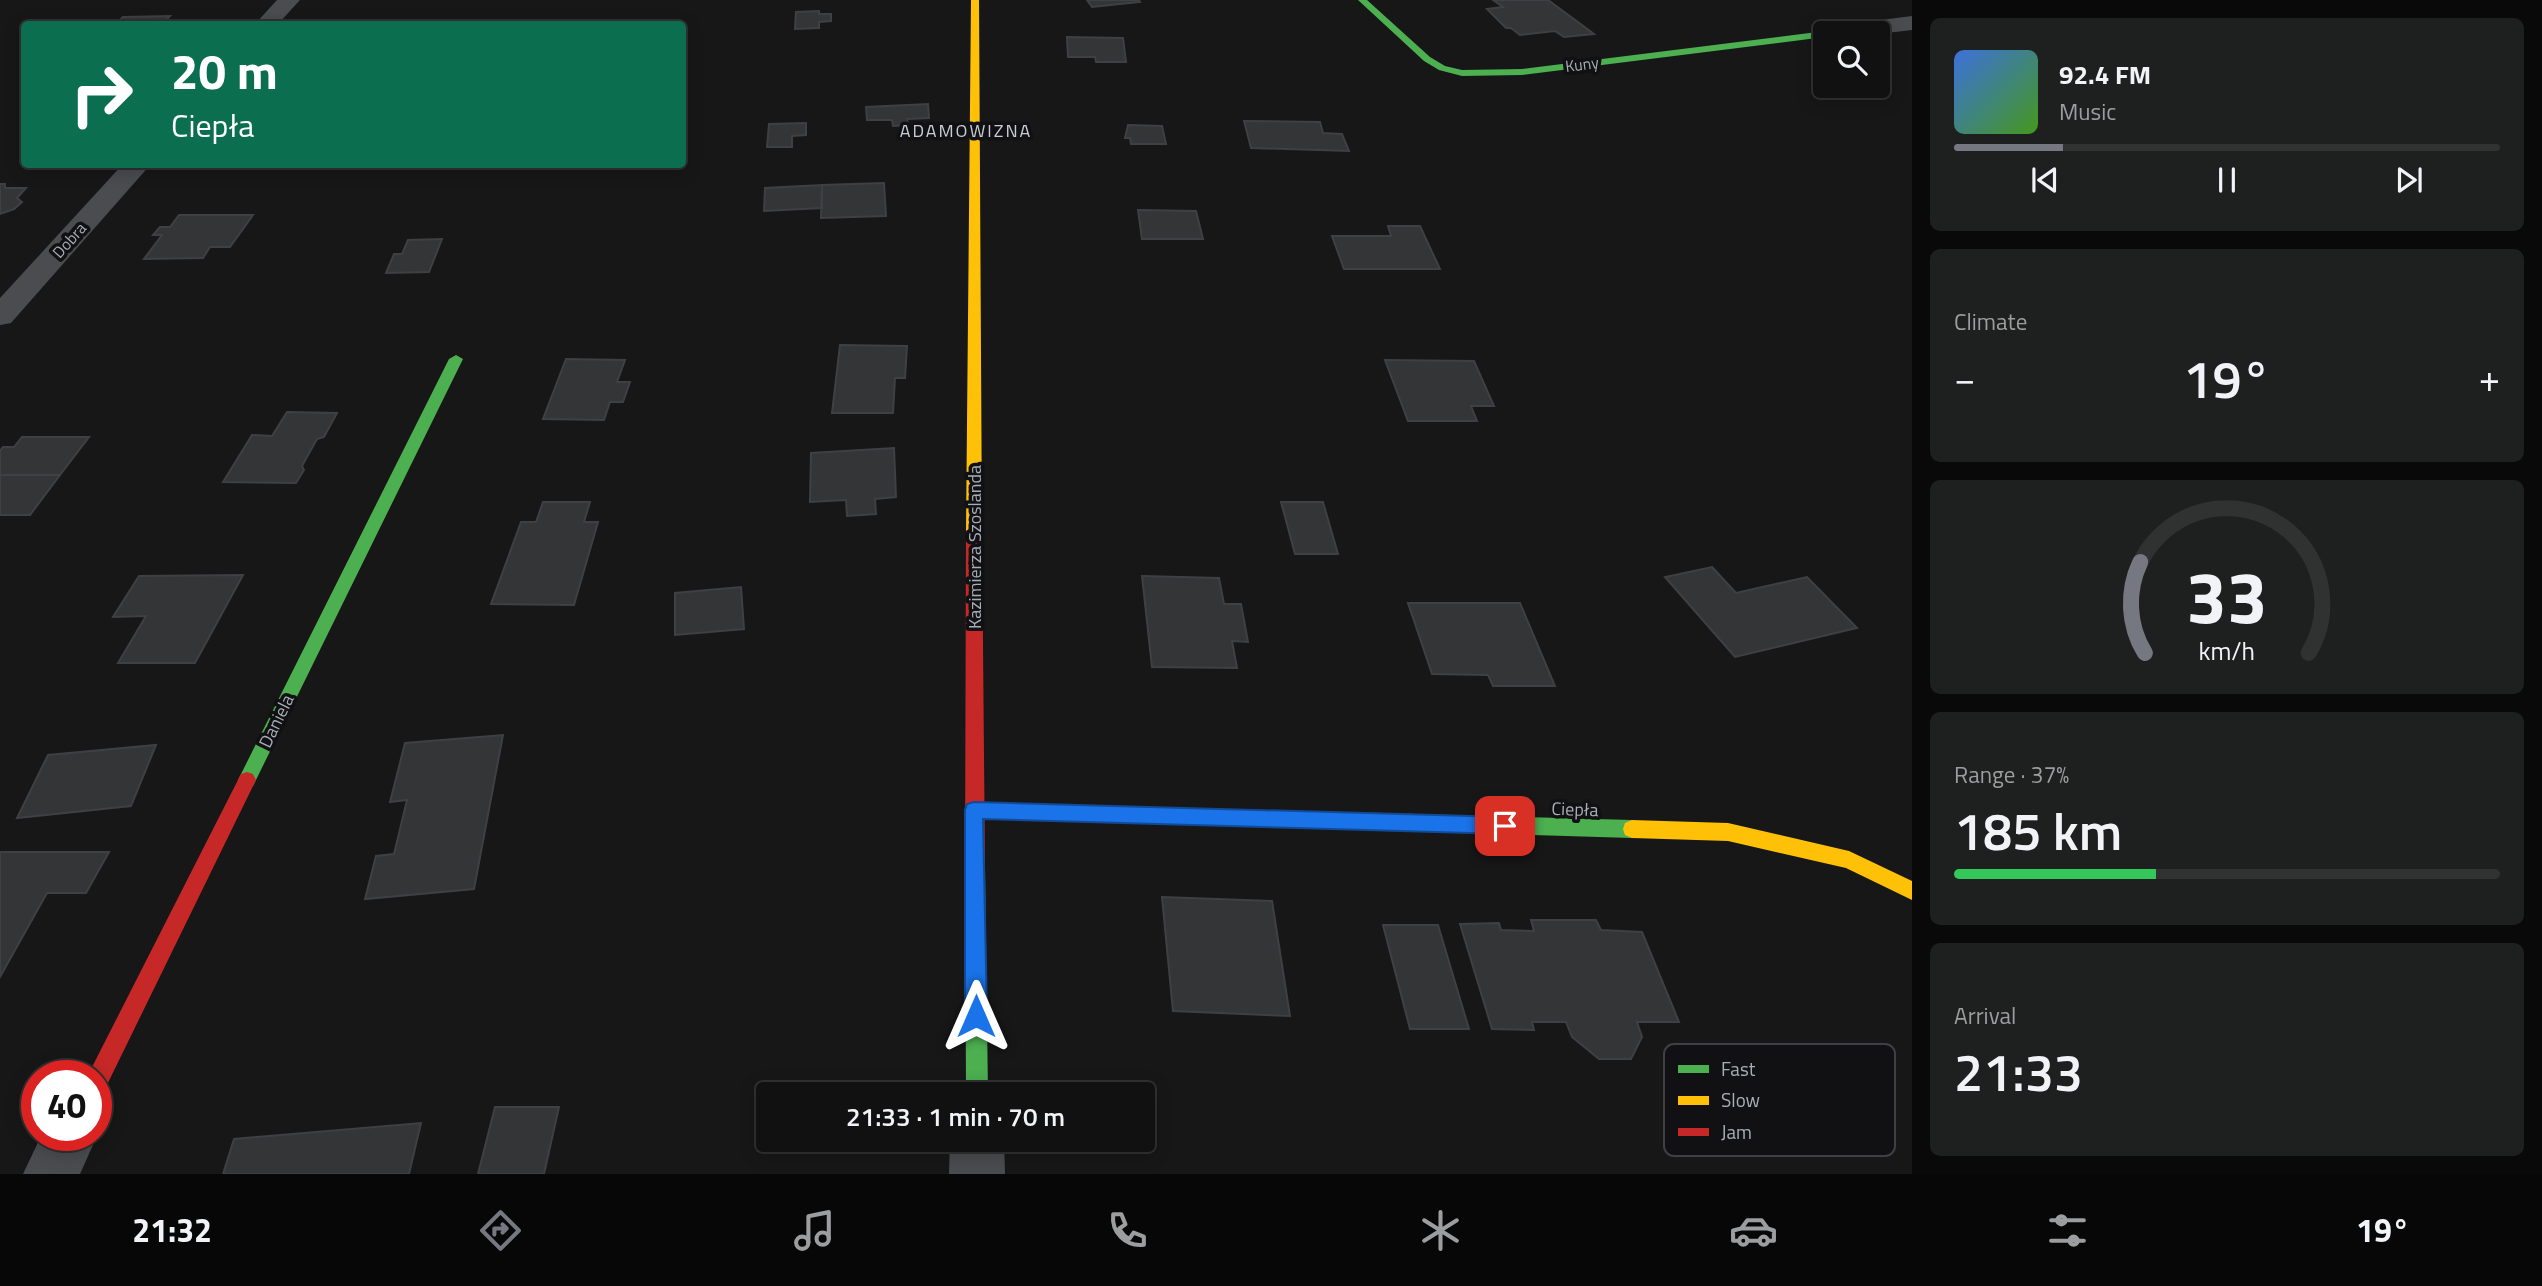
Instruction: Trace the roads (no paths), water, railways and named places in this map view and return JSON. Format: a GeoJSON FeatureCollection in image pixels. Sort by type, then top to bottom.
{"type":"FeatureCollection","features":[{"type":"Feature","properties":{"kind":"street"},"geometry":{"type":"LineString","coordinates":[[269,21],[289,0]]}},
{"type":"Feature","properties":{"kind":"street","name":"Kazimierza Szoslanda"},"geometry":{"type":"LineString","coordinates":[[975,0],[974,810],[977,1082]]}},
{"type":"Feature","properties":{"kind":"street","name":"Kuny"},"geometry":{"type":"LineString","coordinates":[[1362,0],[1427,59],[1442,68],[1462,73],[1522,72],[1813,36]]}},
{"type":"Feature","properties":{"kind":"street"},"geometry":{"type":"LineString","coordinates":[[1890,26],[1912,23]]}},
{"type":"Feature","properties":{"kind":"street","name":"Dobra"},"geometry":{"type":"LineString","coordinates":[[0,316],[134,168]]}},
{"type":"Feature","properties":{"kind":"street","name":"Daniela"},"geometry":{"type":"LineString","coordinates":[[107,1060],[456,359]]}},
{"type":"Feature","properties":{"kind":"street","name":"Ciepła"},"geometry":{"type":"LineString","coordinates":[[974,810],[1728,832],[1849,860],[1912,891]]}},
{"type":"Feature","properties":{"kind":"street"},"geometry":{"type":"LineString","coordinates":[[51,1174],[62,1151]]}},
{"type":"Feature","properties":{"kind":"street"},"geometry":{"type":"LineString","coordinates":[[977,1152],[978,1174]]}},
{"type":"Feature","properties":{"kind":"district","name":"ADAMOWIZNA"},"geometry":{"type":"Point","coordinates":[966,130]}}]}
